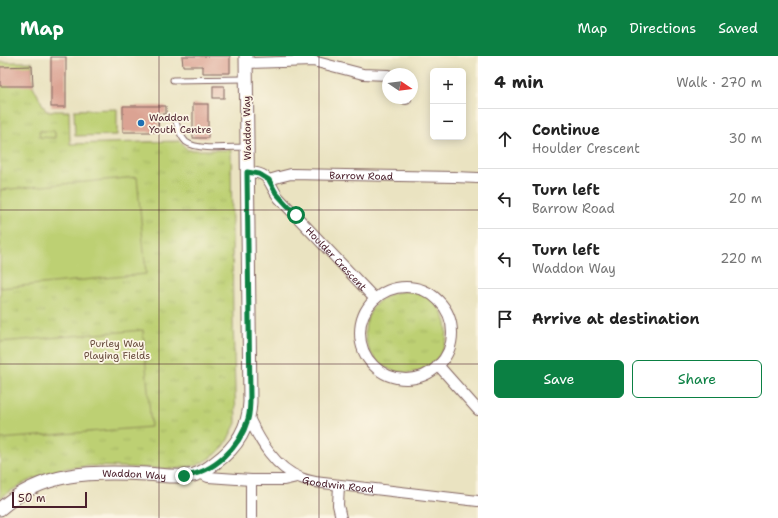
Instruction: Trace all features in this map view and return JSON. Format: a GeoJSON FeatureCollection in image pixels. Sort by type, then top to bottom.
{"type":"FeatureCollection","features":[{"type":"Feature","properties":{"kind":"street"},"geometry":{"type":"LineString","coordinates":[[246,59],[313,61],[363,74],[382,75]]}},
{"type":"Feature","properties":{"kind":"street","name":"Waddon Way"},"geometry":{"type":"LineString","coordinates":[[0,510],[25,491],[50,480],[67,476],[104,473],[184,476],[200,473],[232,449],[240,437],[249,418],[250,397],[246,59]]}},
{"type":"Feature","properties":{"kind":"street"},"geometry":{"type":"LineString","coordinates":[[247,172],[259,174],[269,180]]}},
{"type":"Feature","properties":{"kind":"street","name":"Barrow Road"},"geometry":{"type":"LineString","coordinates":[[269,180],[279,176],[291,174],[478,178]]}},
{"type":"Feature","properties":{"kind":"street","name":"Houlder Crescent"},"geometry":{"type":"LineString","coordinates":[[269,180],[279,198],[374,299]]}},
{"type":"Feature","properties":{"kind":"street","name":"Houlder Crescent"},"geometry":{"type":"LineString","coordinates":[[403,287],[419,288],[433,296],[444,307],[450,322],[452,337],[447,353],[438,366],[426,374],[412,379],[398,378],[384,374],[372,365],[364,353],[360,338],[360,324],[366,310],[374,299],[388,290],[403,287]]}},
{"type":"Feature","properties":{"kind":"street"},"geometry":{"type":"LineString","coordinates":[[438,366],[478,410]]}},
{"type":"Feature","properties":{"kind":"street"},"geometry":{"type":"LineString","coordinates":[[249,418],[270,454],[288,471],[297,477]]}},
{"type":"Feature","properties":{"kind":"street","name":"Goodwin Road"},"geometry":{"type":"LineString","coordinates":[[200,473],[208,477],[251,480],[284,480],[297,477],[339,485],[478,501]]}},
{"type":"Feature","properties":{"kind":"street"},"geometry":{"type":"LineString","coordinates":[[251,480],[251,518]]}},
{"type":"Feature","properties":{"kind":"street"},"geometry":{"type":"LineString","coordinates":[[339,485],[338,505],[341,518]]}},
{"type":"Feature","properties":{"kind":"lane"},"geometry":{"type":"LineString","coordinates":[[173,80],[246,79]]}},
{"type":"Feature","properties":{"kind":"lane"},"geometry":{"type":"LineString","coordinates":[[176,122],[184,139],[191,144],[201,147],[247,147]]}},
{"type":"Feature","properties":{"kind":"green space","name":"Purley Way Playing Fields"},"geometry":{"type":"Polygon","coordinates":[[[0,62],[32,62],[33,86],[46,111],[69,111],[70,144],[179,141],[188,150],[231,150],[236,423],[225,445],[216,454],[198,465],[177,469],[91,466],[67,468],[43,475],[22,484],[0,498],[0,62]]]}},
{"type":"Feature","properties":{"kind":"green space"},"geometry":{"type":"Polygon","coordinates":[[[117,109],[117,135],[75,136],[74,110],[117,109]]]}},
{"type":"Feature","properties":{"kind":"green space"},"geometry":{"type":"Polygon","coordinates":[[[40,131],[55,131],[55,138],[39,137],[40,131]]]}},
{"type":"Feature","properties":{"kind":"green space"},"geometry":{"type":"Polygon","coordinates":[[[137,177],[146,274],[0,288],[0,190],[137,177]]]}},
{"type":"Feature","properties":{"kind":"green space"},"geometry":{"type":"Polygon","coordinates":[[[406,291],[422,294],[435,303],[444,316],[447,332],[444,348],[435,361],[422,370],[406,373],[390,370],[377,361],[368,348],[365,332],[368,316],[377,303],[390,294],[406,291]]]}},
{"type":"Feature","properties":{"kind":"green space"},"geometry":{"type":"Polygon","coordinates":[[[143,330],[151,427],[0,439],[0,342],[143,330]]]}},
{"type":"Feature","properties":{"kind":"building"},"geometry":{"type":"Polygon","coordinates":[[[182,56],[230,56],[230,73],[203,73],[203,66],[183,66],[182,56]]]}},
{"type":"Feature","properties":{"kind":"building"},"geometry":{"type":"Polygon","coordinates":[[[51,57],[66,57],[66,107],[51,107],[51,57]]]}},
{"type":"Feature","properties":{"kind":"building"},"geometry":{"type":"Polygon","coordinates":[[[32,66],[33,86],[0,86],[0,67],[32,66]]]}},
{"type":"Feature","properties":{"kind":"building"},"geometry":{"type":"Polygon","coordinates":[[[213,86],[224,86],[224,98],[213,98],[213,86]]]}},
{"type":"Feature","properties":{"kind":"building"},"geometry":{"type":"Polygon","coordinates":[[[193,104],[208,104],[208,138],[193,138],[193,104]]]}},
{"type":"Feature","properties":{"kind":"building","name":"Waddon Youth Centre"},"geometry":{"type":"Polygon","coordinates":[[[123,106],[166,106],[166,114],[158,114],[159,132],[123,132],[123,106]]]}},
{"type":"Feature","properties":{"kind":"place","name":"Waddon Youth Centre"},"geometry":{"type":"Point","coordinates":[141,123]}},
{"type":"Feature","properties":{"kind":"route"},"geometry":{"type":"LineString","coordinates":[[184,476],[200,473],[227,454],[240,437],[249,418],[247,172],[253,172],[266,177],[279,198],[296,215]]}}]}
